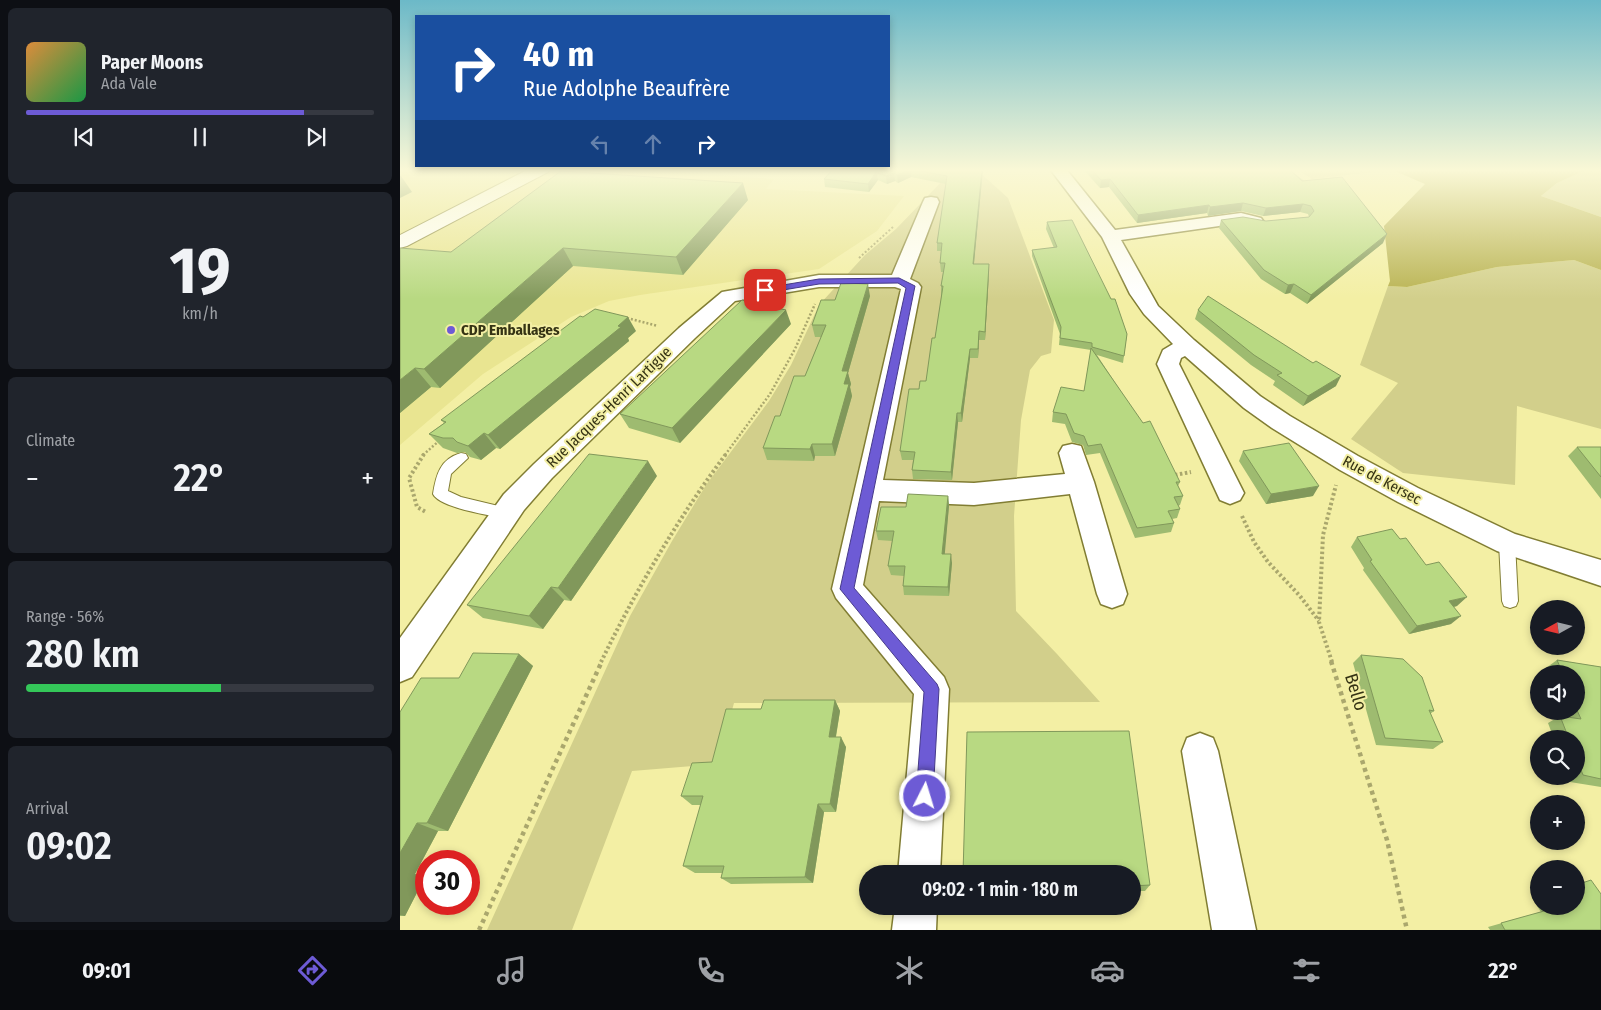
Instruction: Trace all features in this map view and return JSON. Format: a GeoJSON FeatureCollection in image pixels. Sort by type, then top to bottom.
{"type":"FeatureCollection","features":[{"type":"Feature","properties":{"kind":"street"},"geometry":{"type":"LineString","coordinates":[[400,242],[458,212]]}},
{"type":"Feature","properties":{"kind":"street"},"geometry":{"type":"LineString","coordinates":[[920,865],[932,689],[847,589],[905,284],[928,212]]}},
{"type":"Feature","properties":{"kind":"street","name":"Rue de Kersec"},"geometry":{"type":"LineString","coordinates":[[1092,212],[1110,236],[1144,302],[1186,344],[1252,402],[1349,463],[1408,495],[1507,543],[1601,573]]}},
{"type":"Feature","properties":{"kind":"street"},"geometry":{"type":"LineString","coordinates":[[1110,236],[1241,218],[1263,223],[1272,222]]}},
{"type":"Feature","properties":{"kind":"street","name":"Rue Jacques-Henri Lartigue"},"geometry":{"type":"LineString","coordinates":[[400,666],[506,513],[543,471],[687,333],[729,296],[819,281],[905,284]]}},
{"type":"Feature","properties":{"kind":"street"},"geometry":{"type":"LineString","coordinates":[[1186,344],[1171,355],[1168,364],[1230,493]]}},
{"type":"Feature","properties":{"kind":"street"},"geometry":{"type":"LineString","coordinates":[[1072,453],[1112,594]]}},
{"type":"Feature","properties":{"kind":"street"},"geometry":{"type":"LineString","coordinates":[[867,490],[974,494],[1081,482]]}},
{"type":"Feature","properties":{"kind":"street"},"geometry":{"type":"LineString","coordinates":[[1200,751],[1234,930]]}},
{"type":"Feature","properties":{"kind":"street"},"geometry":{"type":"LineString","coordinates":[[914,930],[915,915]]}},
{"type":"Feature","properties":{"kind":"lane"},"geometry":{"type":"LineString","coordinates":[[461,458],[444,472],[440,494],[458,502],[506,513]]}},
{"type":"Feature","properties":{"kind":"lane"},"geometry":{"type":"LineString","coordinates":[[1507,543],[1510,601]]}},
{"type":"Feature","properties":{"kind":"path"},"geometry":{"type":"LineString","coordinates":[[479,930],[576,715],[616,634],[658,558],[700,488],[770,394],[795,349],[817,300],[840,281],[870,247],[895,226]]}},
{"type":"Feature","properties":{"kind":"path"},"geometry":{"type":"LineString","coordinates":[[623,317],[687,333]]}},
{"type":"Feature","properties":{"kind":"path"},"geometry":{"type":"LineString","coordinates":[[431,515],[417,507],[409,478],[425,452],[440,440]]}},
{"type":"Feature","properties":{"kind":"path","name":"Bello"},"geometry":{"type":"LineString","coordinates":[[1349,463],[1336,482],[1323,535],[1319,622],[1387,840],[1407,930]]}},
{"type":"Feature","properties":{"kind":"path"},"geometry":{"type":"LineString","coordinates":[[1170,476],[1218,467]]}},
{"type":"Feature","properties":{"kind":"path"},"geometry":{"type":"LineString","coordinates":[[1230,493],[1254,542],[1268,562],[1300,596],[1319,622]]}},
{"type":"Feature","properties":{"kind":"shaded area"},"geometry":{"type":"Polygon","coordinates":[[[400,212],[891,212],[877,231],[819,269],[609,301],[571,317],[483,374],[400,445],[400,212]]]}},
{"type":"Feature","properties":{"kind":"shaded area"},"geometry":{"type":"Polygon","coordinates":[[[912,212],[1013,212],[1054,320],[1051,353],[1041,356],[1030,370],[1021,420],[1014,516],[1016,611],[1100,702],[734,703],[717,764],[632,771],[572,930],[487,930],[630,616],[672,541],[706,485],[769,401],[791,365],[819,305],[865,255],[896,229],[912,212]]]}},
{"type":"Feature","properties":{"kind":"shaded area"},"geometry":{"type":"Polygon","coordinates":[[[1397,212],[1588,212],[1601,217],[1601,270],[1574,260],[1497,267],[1407,287],[1388,286],[1390,281],[1384,226],[1397,212]]]}},
{"type":"Feature","properties":{"kind":"shaded area"},"geometry":{"type":"Polygon","coordinates":[[[1588,212],[1601,212],[1601,217],[1588,212]]]}},
{"type":"Feature","properties":{"kind":"shaded area"},"geometry":{"type":"Polygon","coordinates":[[[1574,260],[1601,270],[1601,429],[1517,406],[1515,485],[1403,473],[1351,439],[1398,383],[1360,365],[1388,286],[1407,287],[1497,267],[1574,260]]]}},
{"type":"Feature","properties":{"kind":"building"},"geometry":{"type":"Polygon","coordinates":[[[505,212],[716,212],[676,257],[563,248],[424,369],[415,368],[400,380],[400,248],[451,252],[505,212]]]}},
{"type":"Feature","properties":{"kind":"building"},"geometry":{"type":"Polygon","coordinates":[[[942,212],[978,212],[973,264],[989,264],[985,332],[979,331],[978,349],[970,349],[961,413],[957,413],[951,472],[912,470],[915,452],[900,451],[909,389],[919,389],[920,381],[926,381],[932,338],[935,338],[945,263],[940,263],[942,243],[937,243],[942,212]]]}},
{"type":"Feature","properties":{"kind":"building"},"geometry":{"type":"Polygon","coordinates":[[[1136,212],[1156,212],[1138,215],[1136,212]]]}},
{"type":"Feature","properties":{"kind":"building"},"geometry":{"type":"Polygon","coordinates":[[[1313,212],[1370,212],[1387,234],[1311,295],[1294,284],[1288,285],[1264,270],[1221,220],[1243,217],[1266,221],[1309,217],[1313,212]]]}},
{"type":"Feature","properties":{"kind":"building"},"geometry":{"type":"Polygon","coordinates":[[[1072,220],[1111,299],[1115,299],[1127,334],[1124,356],[1092,347],[1092,343],[1060,338],[1061,327],[1032,250],[1057,247],[1047,222],[1072,220]]]}},
{"type":"Feature","properties":{"kind":"building"},"geometry":{"type":"Polygon","coordinates":[[[841,283],[868,284],[842,371],[848,371],[844,384],[849,384],[832,444],[812,444],[810,449],[763,448],[775,416],[780,416],[794,376],[805,376],[826,325],[812,325],[821,300],[835,300],[841,283]]]}},
{"type":"Feature","properties":{"kind":"building"},"geometry":{"type":"Polygon","coordinates":[[[1208,296],[1313,363],[1316,361],[1341,376],[1308,396],[1277,375],[1282,373],[1254,355],[1198,310],[1208,296]]]}},
{"type":"Feature","properties":{"kind":"building"},"geometry":{"type":"Polygon","coordinates":[[[742,300],[786,310],[672,428],[620,414],[742,300]]]}},
{"type":"Feature","properties":{"kind":"building"},"geometry":{"type":"Polygon","coordinates":[[[595,309],[628,317],[618,326],[621,327],[488,435],[484,433],[468,446],[457,442],[453,438],[443,438],[429,434],[446,422],[441,420],[580,316],[583,317],[595,309]]]}},
{"type":"Feature","properties":{"kind":"building"},"geometry":{"type":"Polygon","coordinates":[[[1091,348],[1143,423],[1150,421],[1180,482],[1176,482],[1183,496],[1174,497],[1180,509],[1168,511],[1174,523],[1137,528],[1101,444],[1088,446],[1084,436],[1074,433],[1066,414],[1053,412],[1061,387],[1084,391],[1091,348]]]}},
{"type":"Feature","properties":{"kind":"building"},"geometry":{"type":"Polygon","coordinates":[[[1289,443],[1319,486],[1271,494],[1243,451],[1289,443]]]}},
{"type":"Feature","properties":{"kind":"building"},"geometry":{"type":"Polygon","coordinates":[[[1577,447],[1601,447],[1601,477],[1577,447]]]}},
{"type":"Feature","properties":{"kind":"building"},"geometry":{"type":"Polygon","coordinates":[[[589,454],[648,461],[558,588],[551,587],[529,616],[467,605],[589,454]]]}},
{"type":"Feature","properties":{"kind":"building"},"geometry":{"type":"Polygon","coordinates":[[[908,494],[948,496],[942,554],[951,554],[948,587],[903,586],[905,566],[888,566],[894,531],[876,531],[881,507],[906,507],[908,494]]]}},
{"type":"Feature","properties":{"kind":"building"},"geometry":{"type":"Polygon","coordinates":[[[1392,529],[1400,539],[1406,538],[1426,565],[1439,562],[1467,597],[1449,601],[1461,616],[1417,626],[1370,561],[1372,560],[1357,537],[1392,529]]]}},
{"type":"Feature","properties":{"kind":"building"},"geometry":{"type":"Polygon","coordinates":[[[473,653],[519,654],[427,823],[417,823],[400,853],[400,712],[421,678],[459,678],[473,653]]]}},
{"type":"Feature","properties":{"kind":"building"},"geometry":{"type":"Polygon","coordinates":[[[1361,655],[1403,659],[1422,677],[1434,711],[1429,710],[1443,742],[1385,738],[1361,655]]]}},
{"type":"Feature","properties":{"kind":"building"},"geometry":{"type":"Polygon","coordinates":[[[1557,660],[1601,667],[1601,779],[1585,775],[1585,730],[1565,730],[1562,720],[1585,720],[1585,665],[1559,665],[1557,660]]]}},
{"type":"Feature","properties":{"kind":"building"},"geometry":{"type":"Polygon","coordinates":[[[764,700],[835,700],[829,737],[841,737],[830,804],[818,804],[805,877],[721,878],[724,866],[683,866],[703,796],[681,796],[692,763],[712,762],[726,709],[761,709],[764,700]]]}},
{"type":"Feature","properties":{"kind":"building"},"geometry":{"type":"Polygon","coordinates":[[[1129,731],[1150,885],[1141,886],[1141,865],[963,865],[967,732],[1129,731]]]}},
{"type":"Feature","properties":{"kind":"building"},"geometry":{"type":"Polygon","coordinates":[[[1591,880],[1601,894],[1601,930],[1505,930],[1501,923],[1530,915],[1585,915],[1585,882],[1591,880]]]}},
{"type":"Feature","properties":{"kind":"place","name":"CDP Emballages"},"geometry":{"type":"Point","coordinates":[451,330]}},
{"type":"Feature","properties":{"kind":"route"},"geometry":{"type":"LineString","coordinates":[[765,290],[819,281],[899,281],[911,286],[847,589],[932,689],[925,796]]}}]}
